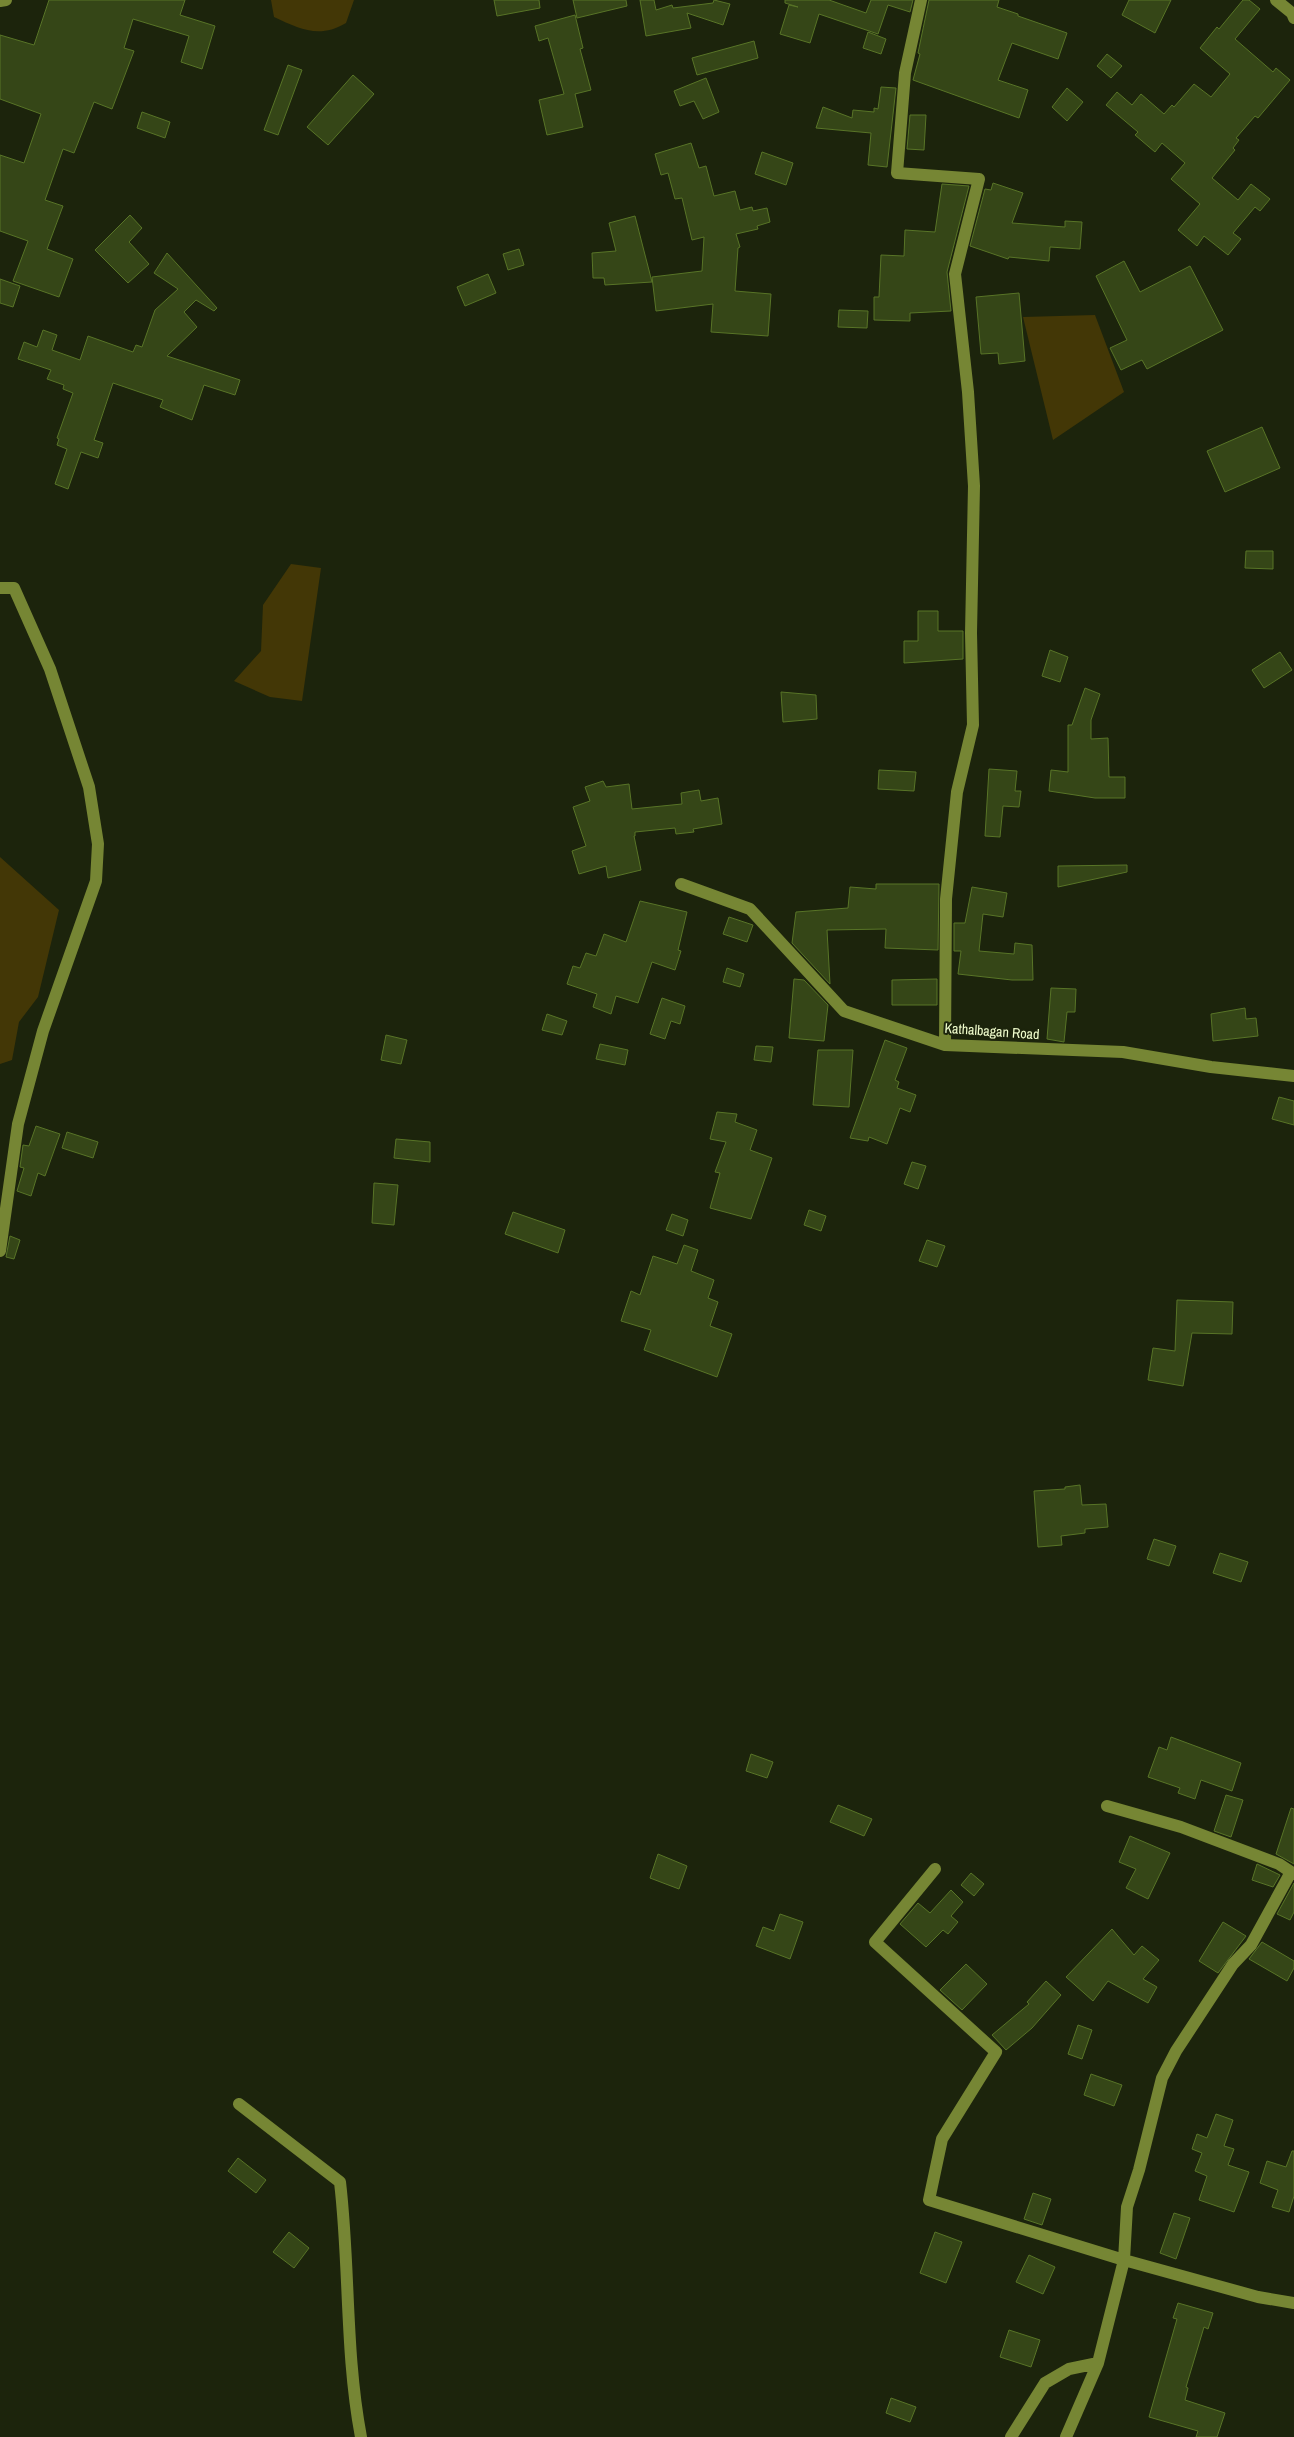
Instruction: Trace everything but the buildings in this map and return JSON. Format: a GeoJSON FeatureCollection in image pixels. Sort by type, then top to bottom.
{"type":"FeatureCollection","features":[{"type":"Feature","properties":{"kind":"street"},"geometry":{"type":"LineString","coordinates":[[0,1],[6,0]]}},
{"type":"Feature","properties":{"kind":"street"},"geometry":{"type":"LineString","coordinates":[[921,0],[905,74],[897,173],[978,179],[955,274],[968,392],[974,486],[971,633],[973,724],[957,792],[946,899],[945,1045]]}},
{"type":"Feature","properties":{"kind":"street"},"geometry":{"type":"LineString","coordinates":[[1276,0],[1292,13],[1294,18]]}},
{"type":"Feature","properties":{"kind":"street"},"geometry":{"type":"LineString","coordinates":[[0,588],[14,588],[50,669],[89,787],[98,844],[96,881],[43,1032],[18,1124],[0,1251]]}},
{"type":"Feature","properties":{"kind":"street","name":"Kathalbagan Road"},"geometry":{"type":"LineString","coordinates":[[681,884],[750,909],[844,1011],[945,1045],[1123,1052],[1211,1067],[1294,1076]]}},
{"type":"Feature","properties":{"kind":"street"},"geometry":{"type":"LineString","coordinates":[[1066,2437],[1098,2363],[1124,2260],[1127,2207],[1139,2170],[1162,2078],[1176,2051],[1233,1964],[1251,1945],[1292,1873],[1279,1864],[1181,1827],[1107,1806]]}},
{"type":"Feature","properties":{"kind":"street"},"geometry":{"type":"LineString","coordinates":[[936,1869],[875,1942],[996,2052],[942,2139],[928,2200],[1124,2260],[1258,2297],[1294,2303]]}},
{"type":"Feature","properties":{"kind":"street"},"geometry":{"type":"LineString","coordinates":[[239,2104],[340,2182],[346,2227],[348,2336],[361,2437]]}},
{"type":"Feature","properties":{"kind":"street"},"geometry":{"type":"LineString","coordinates":[[1011,2437],[1045,2383],[1069,2369],[1098,2363]]}},
{"type":"Feature","properties":{"kind":"shaded area"},"geometry":{"type":"Polygon","coordinates":[[[271,0],[354,0],[346,23],[336,28],[318,31],[301,28],[274,17],[271,0]]]}},
{"type":"Feature","properties":{"kind":"shaded area"},"geometry":{"type":"Polygon","coordinates":[[[1095,315],[1124,392],[1053,440],[1023,317],[1095,315]]]}},
{"type":"Feature","properties":{"kind":"shaded area"},"geometry":{"type":"Polygon","coordinates":[[[291,564],[321,568],[302,701],[270,697],[234,681],[261,651],[263,605],[291,564]]]}},
{"type":"Feature","properties":{"kind":"shaded area"},"geometry":{"type":"Polygon","coordinates":[[[0,857],[59,910],[38,997],[19,1022],[12,1060],[0,1064],[0,857]]]}}]}
